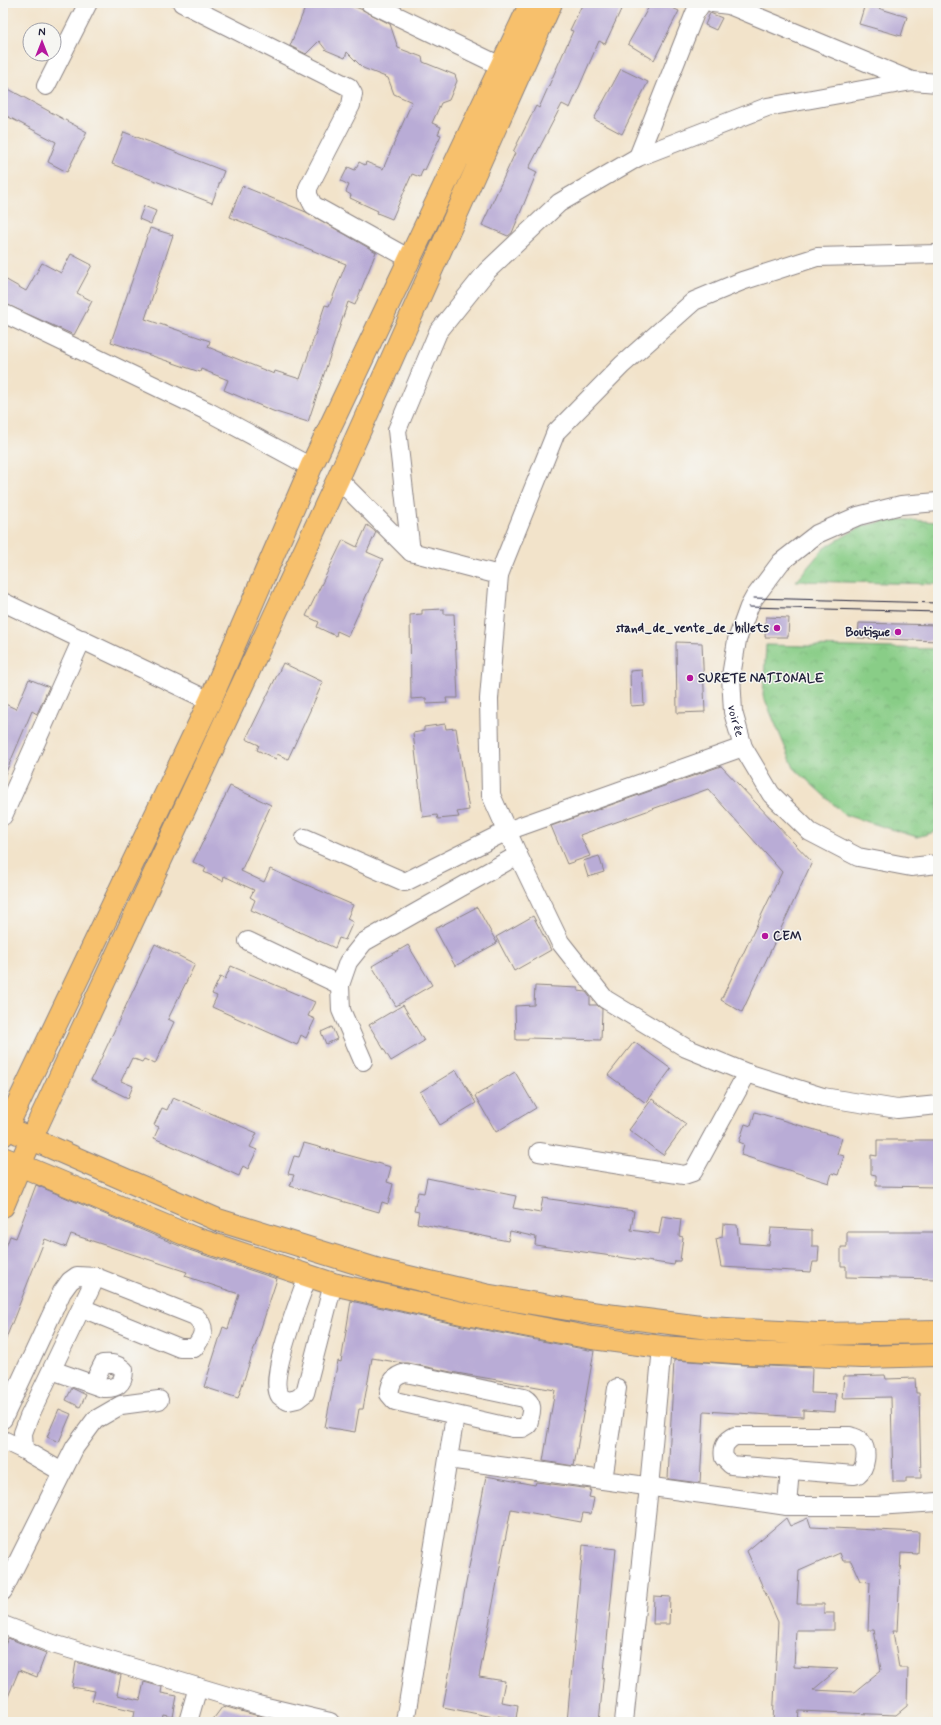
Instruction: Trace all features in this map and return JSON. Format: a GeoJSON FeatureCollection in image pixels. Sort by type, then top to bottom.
{"type":"FeatureCollection","features":[{"type":"Feature","properties":{"kind":"main road"},"geometry":{"type":"LineString","coordinates":[[3,1206],[12,1162],[31,1139],[338,479],[510,71],[531,3]]}},
{"type":"Feature","properties":{"kind":"main road"},"geometry":{"type":"LineString","coordinates":[[551,3],[510,71],[410,259],[311,467],[210,701],[4,1130],[31,1139],[218,1220],[379,1270],[485,1295],[590,1313],[709,1328],[817,1334],[938,1332]]}},
{"type":"Feature","properties":{"kind":"main road"},"geometry":{"type":"LineString","coordinates":[[12,1162],[194,1238],[333,1284],[466,1314],[592,1338],[662,1347],[745,1353],[856,1356],[938,1355]]}},
{"type":"Feature","properties":{"kind":"street"},"geometry":{"type":"LineString","coordinates":[[46,86],[88,3]]}},
{"type":"Feature","properties":{"kind":"street"},"geometry":{"type":"LineString","coordinates":[[182,3],[349,87],[353,94],[351,105],[308,188],[308,196],[313,205],[410,259]]}},
{"type":"Feature","properties":{"kind":"street"},"geometry":{"type":"LineString","coordinates":[[370,3],[510,71]]}},
{"type":"Feature","properties":{"kind":"street"},"geometry":{"type":"LineString","coordinates":[[638,156],[695,13],[702,3]]}},
{"type":"Feature","properties":{"kind":"street"},"geometry":{"type":"LineString","coordinates":[[713,3],[729,5],[912,81]]}},
{"type":"Feature","properties":{"kind":"street"},"geometry":{"type":"LineString","coordinates":[[411,552],[396,430],[438,332],[487,271],[559,203],[638,156],[767,106],[912,81],[938,83]]}},
{"type":"Feature","properties":{"kind":"street"},"geometry":{"type":"LineString","coordinates":[[938,254],[817,257],[742,281],[694,301],[622,365],[556,432],[499,575],[489,700],[491,795],[560,942],[605,1000],[686,1048],[747,1073],[823,1098],[898,1108],[938,1104]]}},
{"type":"Feature","properties":{"kind":"street"},"geometry":{"type":"LineString","coordinates":[[3,313],[207,411],[311,467]]}},
{"type":"Feature","properties":{"kind":"street"},"geometry":{"type":"LineString","coordinates":[[338,479],[411,552],[499,575]]}},
{"type":"Feature","properties":{"kind":"street","name":"voirée"},"geometry":{"type":"LineString","coordinates":[[938,502],[901,505],[858,516],[817,534],[782,562],[754,598],[737,640],[731,676],[733,712],[743,747],[771,794],[810,832],[858,857],[911,867],[938,864]]}},
{"type":"Feature","properties":{"kind":"street"},"geometry":{"type":"LineString","coordinates":[[3,602],[210,701]]}},
{"type":"Feature","properties":{"kind":"street"},"geometry":{"type":"LineString","coordinates":[[3,816],[82,639]]}},
{"type":"Feature","properties":{"kind":"street"},"geometry":{"type":"LineString","coordinates":[[305,838],[405,882],[507,831],[743,747]]}},
{"type":"Feature","properties":{"kind":"street"},"geometry":{"type":"LineString","coordinates":[[363,1061],[341,1010],[340,985],[348,962],[364,942],[518,855]]}},
{"type":"Feature","properties":{"kind":"street"},"geometry":{"type":"LineString","coordinates":[[248,941],[340,985]]}},
{"type":"Feature","properties":{"kind":"street"},"geometry":{"type":"LineString","coordinates":[[539,1152],[684,1175],[693,1172],[747,1073]]}},
{"type":"Feature","properties":{"kind":"street"},"geometry":{"type":"LineString","coordinates":[[308,1275],[280,1358],[277,1389],[280,1397],[288,1401],[297,1399],[304,1393],[333,1284]]}},
{"type":"Feature","properties":{"kind":"street"},"geometry":{"type":"LineString","coordinates":[[3,1419],[62,1292],[70,1281],[77,1276],[96,1277],[195,1316],[201,1322],[203,1328],[201,1340],[194,1348],[180,1348],[82,1308]]}},
{"type":"Feature","properties":{"kind":"street"},"geometry":{"type":"LineString","coordinates":[[24,1450],[23,1433],[29,1417],[96,1277]]}},
{"type":"Feature","properties":{"kind":"street"},"geometry":{"type":"LineString","coordinates":[[624,1722],[662,1347]]}},
{"type":"Feature","properties":{"kind":"street"},"geometry":{"type":"LineString","coordinates":[[52,1370],[93,1384]]}},
{"type":"Feature","properties":{"kind":"street"},"geometry":{"type":"LineString","coordinates":[[406,1373],[524,1398],[530,1401],[532,1406],[528,1425],[523,1428],[513,1428],[455,1416],[395,1401],[389,1394],[390,1382],[398,1375],[406,1373]]}},
{"type":"Feature","properties":{"kind":"street"},"geometry":{"type":"LineString","coordinates":[[603,1480],[617,1388]]}},
{"type":"Feature","properties":{"kind":"street"},"geometry":{"type":"LineString","coordinates":[[3,1591],[75,1447],[95,1420],[121,1405],[159,1400]]}},
{"type":"Feature","properties":{"kind":"street"},"geometry":{"type":"LineString","coordinates":[[405,1722],[455,1416]]}},
{"type":"Feature","properties":{"kind":"street"},"geometry":{"type":"LineString","coordinates":[[743,1436],[850,1436],[863,1443],[865,1450],[864,1466],[858,1474],[854,1475],[790,1469],[731,1465],[724,1458],[724,1446],[727,1440],[743,1436]]}},
{"type":"Feature","properties":{"kind":"street"},"geometry":{"type":"LineString","coordinates":[[3,1440],[24,1450],[62,1472]]}},
{"type":"Feature","properties":{"kind":"street"},"geometry":{"type":"LineString","coordinates":[[448,1459],[787,1506],[876,1506],[938,1502]]}},
{"type":"Feature","properties":{"kind":"street"},"geometry":{"type":"LineString","coordinates":[[787,1506],[790,1469]]}},
{"type":"Feature","properties":{"kind":"street"},"geometry":{"type":"LineString","coordinates":[[3,1625],[53,1644],[258,1705],[330,1722]]}},
{"type":"Feature","properties":{"kind":"street"},"geometry":{"type":"LineString","coordinates":[[188,1722],[198,1687]]}},
{"type":"Feature","properties":{"kind":"green space"},"geometry":{"type":"Polygon","coordinates":[[[896,519],[938,522],[938,584],[796,581],[824,548],[862,526],[896,519]]]}},
{"type":"Feature","properties":{"kind":"green space"},"geometry":{"type":"Polygon","coordinates":[[[766,645],[938,649],[938,831],[917,837],[845,815],[794,768],[763,695],[766,645]]]}},
{"type":"Feature","properties":{"kind":"building"},"geometry":{"type":"Polygon","coordinates":[[[310,3],[345,3],[363,10],[390,24],[398,48],[422,57],[423,62],[455,75],[457,81],[449,100],[441,103],[432,123],[441,127],[438,134],[441,135],[425,170],[423,169],[420,177],[412,174],[392,219],[377,213],[378,211],[350,198],[351,195],[346,192],[349,185],[341,181],[348,167],[355,170],[359,162],[365,165],[366,162],[383,169],[412,102],[394,94],[388,78],[363,68],[347,52],[345,58],[326,50],[319,41],[306,54],[290,46],[305,8],[310,3]]]}},
{"type":"Feature","properties":{"kind":"building"},"geometry":{"type":"Polygon","coordinates":[[[583,3],[624,3],[605,44],[599,41],[570,108],[562,104],[529,168],[537,172],[512,233],[508,236],[482,225],[515,153],[513,152],[536,106],[539,108],[573,31],[570,30],[583,3]]]}},
{"type":"Feature","properties":{"kind":"building"},"geometry":{"type":"Polygon","coordinates":[[[651,3],[662,3],[679,11],[654,60],[628,44],[651,3]]]}},
{"type":"Feature","properties":{"kind":"building"},"geometry":{"type":"Polygon","coordinates":[[[865,4],[907,17],[901,36],[859,24],[865,4]]]}},
{"type":"Feature","properties":{"kind":"building"},"geometry":{"type":"Polygon","coordinates":[[[710,13],[722,18],[716,30],[705,25],[710,13]]]}},
{"type":"Feature","properties":{"kind":"building"},"geometry":{"type":"Polygon","coordinates":[[[621,69],[648,82],[622,134],[594,119],[621,69]]]}},
{"type":"Feature","properties":{"kind":"building"},"geometry":{"type":"Polygon","coordinates":[[[3,86],[87,132],[67,172],[48,162],[56,142],[3,114],[3,86]]]}},
{"type":"Feature","properties":{"kind":"building"},"geometry":{"type":"Polygon","coordinates":[[[124,132],[224,171],[212,203],[112,164],[124,132]]]}},
{"type":"Feature","properties":{"kind":"building"},"geometry":{"type":"Polygon","coordinates":[[[242,186],[306,212],[376,252],[355,305],[348,302],[308,422],[273,411],[224,390],[228,380],[201,369],[200,372],[111,342],[150,228],[173,235],[145,319],[210,341],[208,347],[274,374],[275,371],[300,379],[325,305],[329,306],[346,264],[230,217],[242,186]]]}},
{"type":"Feature","properties":{"kind":"building"},"geometry":{"type":"Polygon","coordinates":[[[144,206],[156,211],[151,224],[139,219],[144,206]]]}},
{"type":"Feature","properties":{"kind":"building"},"geometry":{"type":"Polygon","coordinates":[[[71,254],[92,265],[77,293],[92,301],[74,335],[3,303],[3,278],[26,291],[42,263],[61,273],[71,254]]]}},
{"type":"Feature","properties":{"kind":"building"},"geometry":{"type":"Polygon","coordinates":[[[367,525],[376,532],[367,552],[383,559],[348,636],[337,631],[336,636],[317,627],[319,622],[306,616],[343,540],[357,547],[367,525]]]}},
{"type":"Feature","properties":{"kind":"building"},"geometry":{"type":"Polygon","coordinates":[[[444,609],[444,614],[454,614],[458,698],[446,698],[447,703],[426,704],[426,698],[411,699],[410,615],[422,614],[422,610],[444,609]]]}},
{"type":"Feature","properties":{"kind":"building","name":"stand_de_vente_de_billets"},"geometry":{"type":"Polygon","coordinates":[[[766,617],[789,618],[788,637],[765,637],[766,617]]]}},
{"type":"Feature","properties":{"kind":"building","name":"Boutique"},"geometry":{"type":"Polygon","coordinates":[[[859,623],[938,625],[938,641],[858,638],[859,623]]]}},
{"type":"Feature","properties":{"kind":"building","name":"SURETE NATIONALE"},"geometry":{"type":"Polygon","coordinates":[[[676,642],[702,643],[705,712],[677,713],[676,642]]]}},
{"type":"Feature","properties":{"kind":"building"},"geometry":{"type":"Polygon","coordinates":[[[283,663],[323,682],[288,759],[277,754],[276,759],[257,750],[259,745],[246,739],[283,663]]]}},
{"type":"Feature","properties":{"kind":"building"},"geometry":{"type":"Polygon","coordinates":[[[642,670],[644,705],[631,706],[630,671],[642,670]]]}},
{"type":"Feature","properties":{"kind":"building"},"geometry":{"type":"Polygon","coordinates":[[[29,679],[49,687],[37,714],[32,711],[3,779],[3,703],[16,709],[29,679]]]}},
{"type":"Feature","properties":{"kind":"building"},"geometry":{"type":"Polygon","coordinates":[[[445,724],[446,729],[456,728],[469,810],[457,812],[459,817],[438,819],[437,815],[423,817],[413,733],[424,731],[424,727],[445,724]]]}},
{"type":"Feature","properties":{"kind":"building","name":"CEM"},"geometry":{"type":"Polygon","coordinates":[[[721,766],[812,862],[742,1012],[721,1000],[782,872],[708,789],[580,835],[590,856],[567,864],[551,826],[721,766]]]}},
{"type":"Feature","properties":{"kind":"building"},"geometry":{"type":"Polygon","coordinates":[[[230,786],[271,805],[241,871],[264,882],[270,869],[353,905],[347,919],[353,922],[345,940],[339,938],[335,948],[251,910],[255,900],[250,897],[254,890],[224,876],[223,881],[204,872],[206,868],[193,862],[230,786]]]}},
{"type":"Feature","properties":{"kind":"building"},"geometry":{"type":"Polygon","coordinates":[[[599,856],[604,872],[588,877],[583,861],[599,856]]]}},
{"type":"Feature","properties":{"kind":"building"},"geometry":{"type":"Polygon","coordinates":[[[477,907],[497,943],[455,966],[435,929],[477,907]]]}},
{"type":"Feature","properties":{"kind":"building"},"geometry":{"type":"Polygon","coordinates":[[[533,916],[551,950],[514,971],[496,937],[533,916]]]}},
{"type":"Feature","properties":{"kind":"building"},"geometry":{"type":"Polygon","coordinates":[[[155,944],[195,964],[168,1019],[174,1022],[155,1064],[144,1059],[142,1062],[132,1058],[121,1081],[133,1086],[128,1098],[91,1080],[155,944]]]}},
{"type":"Feature","properties":{"kind":"building"},"geometry":{"type":"Polygon","coordinates":[[[408,945],[432,985],[396,1006],[372,966],[408,945]]]}},
{"type":"Feature","properties":{"kind":"building"},"geometry":{"type":"Polygon","coordinates":[[[231,966],[315,1002],[308,1016],[315,1019],[306,1038],[301,1035],[297,1045],[212,1007],[217,996],[212,994],[220,977],[225,979],[231,966]]]}},
{"type":"Feature","properties":{"kind":"building"},"geometry":{"type":"Polygon","coordinates":[[[535,986],[578,988],[578,991],[586,992],[590,997],[590,1005],[597,1005],[602,1009],[601,1040],[528,1038],[528,1040],[516,1040],[515,1006],[534,1005],[535,986]]]}},
{"type":"Feature","properties":{"kind":"building"},"geometry":{"type":"Polygon","coordinates":[[[403,1005],[424,1041],[391,1061],[369,1025],[403,1005]]]}},
{"type":"Feature","properties":{"kind":"building"},"geometry":{"type":"Polygon","coordinates":[[[332,1027],[337,1039],[326,1044],[321,1032],[332,1027]]]}},
{"type":"Feature","properties":{"kind":"building"},"geometry":{"type":"Polygon","coordinates":[[[634,1042],[671,1069],[646,1103],[608,1075],[634,1042]]]}},
{"type":"Feature","properties":{"kind":"building"},"geometry":{"type":"Polygon","coordinates":[[[456,1070],[476,1103],[440,1125],[420,1092],[456,1070]]]}},
{"type":"Feature","properties":{"kind":"building"},"geometry":{"type":"Polygon","coordinates":[[[515,1072],[536,1108],[496,1132],[475,1096],[515,1072]]]}},
{"type":"Feature","properties":{"kind":"building"},"geometry":{"type":"Polygon","coordinates":[[[173,1097],[257,1133],[250,1147],[257,1150],[248,1169],[243,1166],[239,1176],[154,1138],[159,1127],[154,1125],[162,1108],[167,1110],[173,1097]]]}},
{"type":"Feature","properties":{"kind":"building"},"geometry":{"type":"Polygon","coordinates":[[[652,1099],[686,1124],[663,1155],[629,1130],[652,1099]]]}},
{"type":"Feature","properties":{"kind":"building"},"geometry":{"type":"Polygon","coordinates":[[[755,1112],[842,1138],[837,1154],[844,1156],[838,1175],[832,1173],[829,1183],[741,1155],[744,1144],[739,1142],[745,1124],[751,1126],[755,1112]]]}},
{"type":"Feature","properties":{"kind":"building"},"geometry":{"type":"Polygon","coordinates":[[[877,1140],[938,1140],[938,1187],[876,1186],[876,1175],[871,1174],[871,1155],[877,1156],[877,1140]]]}},
{"type":"Feature","properties":{"kind":"building"},"geometry":{"type":"Polygon","coordinates":[[[304,1143],[391,1167],[387,1182],[393,1184],[388,1204],[382,1202],[379,1212],[290,1186],[294,1175],[288,1174],[294,1156],[299,1157],[304,1143]]]}},
{"type":"Feature","properties":{"kind":"building"},"geometry":{"type":"Polygon","coordinates":[[[427,1178],[516,1196],[513,1208],[540,1213],[543,1198],[634,1211],[631,1230],[659,1234],[662,1216],[681,1219],[679,1236],[683,1237],[680,1261],[675,1261],[674,1265],[535,1245],[536,1237],[510,1231],[508,1241],[417,1223],[419,1212],[414,1211],[418,1192],[424,1193],[427,1178]]]}},
{"type":"Feature","properties":{"kind":"building"},"geometry":{"type":"Polygon","coordinates":[[[36,1185],[189,1250],[277,1279],[238,1398],[204,1387],[223,1327],[228,1329],[239,1294],[185,1276],[187,1272],[71,1234],[66,1247],[45,1239],[3,1346],[3,1255],[10,1236],[16,1238],[36,1185]]]}},
{"type":"Feature","properties":{"kind":"building"},"geometry":{"type":"Polygon","coordinates":[[[723,1224],[737,1225],[739,1243],[769,1245],[771,1228],[812,1230],[812,1246],[819,1246],[818,1262],[813,1262],[811,1272],[721,1267],[716,1239],[722,1237],[723,1224]]]}},
{"type":"Feature","properties":{"kind":"building"},"geometry":{"type":"Polygon","coordinates":[[[847,1232],[938,1232],[938,1279],[846,1277],[846,1266],[841,1266],[841,1247],[847,1247],[847,1232]]]}},
{"type":"Feature","properties":{"kind":"building"},"geometry":{"type":"Polygon","coordinates":[[[351,1301],[463,1326],[594,1351],[574,1466],[543,1461],[555,1390],[408,1363],[372,1358],[363,1409],[359,1409],[355,1432],[325,1427],[338,1361],[341,1362],[351,1301]]]}},
{"type":"Feature","properties":{"kind":"building"},"geometry":{"type":"Polygon","coordinates":[[[674,1360],[812,1368],[811,1393],[836,1394],[835,1412],[803,1410],[803,1417],[704,1411],[700,1483],[668,1479],[674,1360]]]}},
{"type":"Feature","properties":{"kind":"building"},"geometry":{"type":"Polygon","coordinates":[[[885,1375],[886,1379],[915,1378],[916,1393],[919,1393],[921,1478],[906,1478],[906,1482],[893,1482],[891,1397],[842,1398],[844,1376],[885,1375]]]}},
{"type":"Feature","properties":{"kind":"building"},"geometry":{"type":"Polygon","coordinates":[[[72,1388],[86,1395],[80,1407],[66,1400],[72,1388]]]}},
{"type":"Feature","properties":{"kind":"building"},"geometry":{"type":"Polygon","coordinates":[[[59,1409],[71,1414],[59,1442],[47,1437],[59,1409]]]}},
{"type":"Feature","properties":{"kind":"building"},"geometry":{"type":"Polygon","coordinates":[[[486,1476],[535,1485],[536,1482],[591,1489],[589,1497],[594,1498],[591,1514],[583,1513],[581,1522],[511,1509],[479,1677],[505,1681],[501,1702],[518,1705],[516,1719],[498,1716],[498,1718],[443,1707],[486,1476]]]}},
{"type":"Feature","properties":{"kind":"building"},"geometry":{"type":"Polygon","coordinates":[[[786,1518],[790,1526],[808,1518],[811,1527],[919,1532],[918,1554],[901,1553],[897,1631],[893,1631],[899,1668],[908,1668],[907,1706],[896,1715],[799,1711],[798,1722],[773,1722],[778,1622],[747,1551],[786,1518]],[[840,1553],[799,1571],[797,1604],[824,1604],[824,1613],[834,1613],[834,1630],[796,1630],[794,1667],[838,1669],[813,1690],[854,1692],[881,1670],[874,1630],[868,1630],[870,1582],[860,1581],[851,1561],[843,1561],[840,1553]]]}},
{"type":"Feature","properties":{"kind":"building"},"geometry":{"type":"Polygon","coordinates":[[[583,1545],[616,1549],[599,1722],[567,1722],[583,1545]]]}},
{"type":"Feature","properties":{"kind":"building"},"geometry":{"type":"Polygon","coordinates":[[[654,1596],[670,1597],[669,1624],[653,1624],[654,1596]]]}},
{"type":"Feature","properties":{"kind":"building"},"geometry":{"type":"Polygon","coordinates":[[[8,1638],[46,1653],[37,1677],[19,1670],[3,1709],[3,1650],[8,1638]]]}},
{"type":"Feature","properties":{"kind":"building"},"geometry":{"type":"Polygon","coordinates":[[[76,1662],[121,1675],[117,1695],[140,1700],[144,1682],[162,1687],[161,1693],[177,1696],[173,1717],[164,1715],[162,1722],[133,1722],[135,1711],[92,1701],[95,1691],[72,1687],[76,1662]]]}},
{"type":"Feature","properties":{"kind":"building"},"geometry":{"type":"Polygon","coordinates":[[[223,1706],[262,1717],[269,1722],[211,1722],[223,1706]]]}},
{"type":"Feature","properties":{"kind":"tram line"},"geometry":{"type":"LineString","coordinates":[[754,598],[938,603]]}},
{"type":"Feature","properties":{"kind":"tram line"},"geometry":{"type":"LineString","coordinates":[[749,607],[938,612]]}},
{"type":"Feature","properties":{"kind":"place","name":"stand_de_vente_de_billets"},"geometry":{"type":"Point","coordinates":[777,628]}},
{"type":"Feature","properties":{"kind":"place","name":"Boutique"},"geometry":{"type":"Point","coordinates":[898,632]}},
{"type":"Feature","properties":{"kind":"place","name":"SURETE NATIONALE"},"geometry":{"type":"Point","coordinates":[690,678]}},
{"type":"Feature","properties":{"kind":"place","name":"CEM"},"geometry":{"type":"Point","coordinates":[765,936]}}]}
